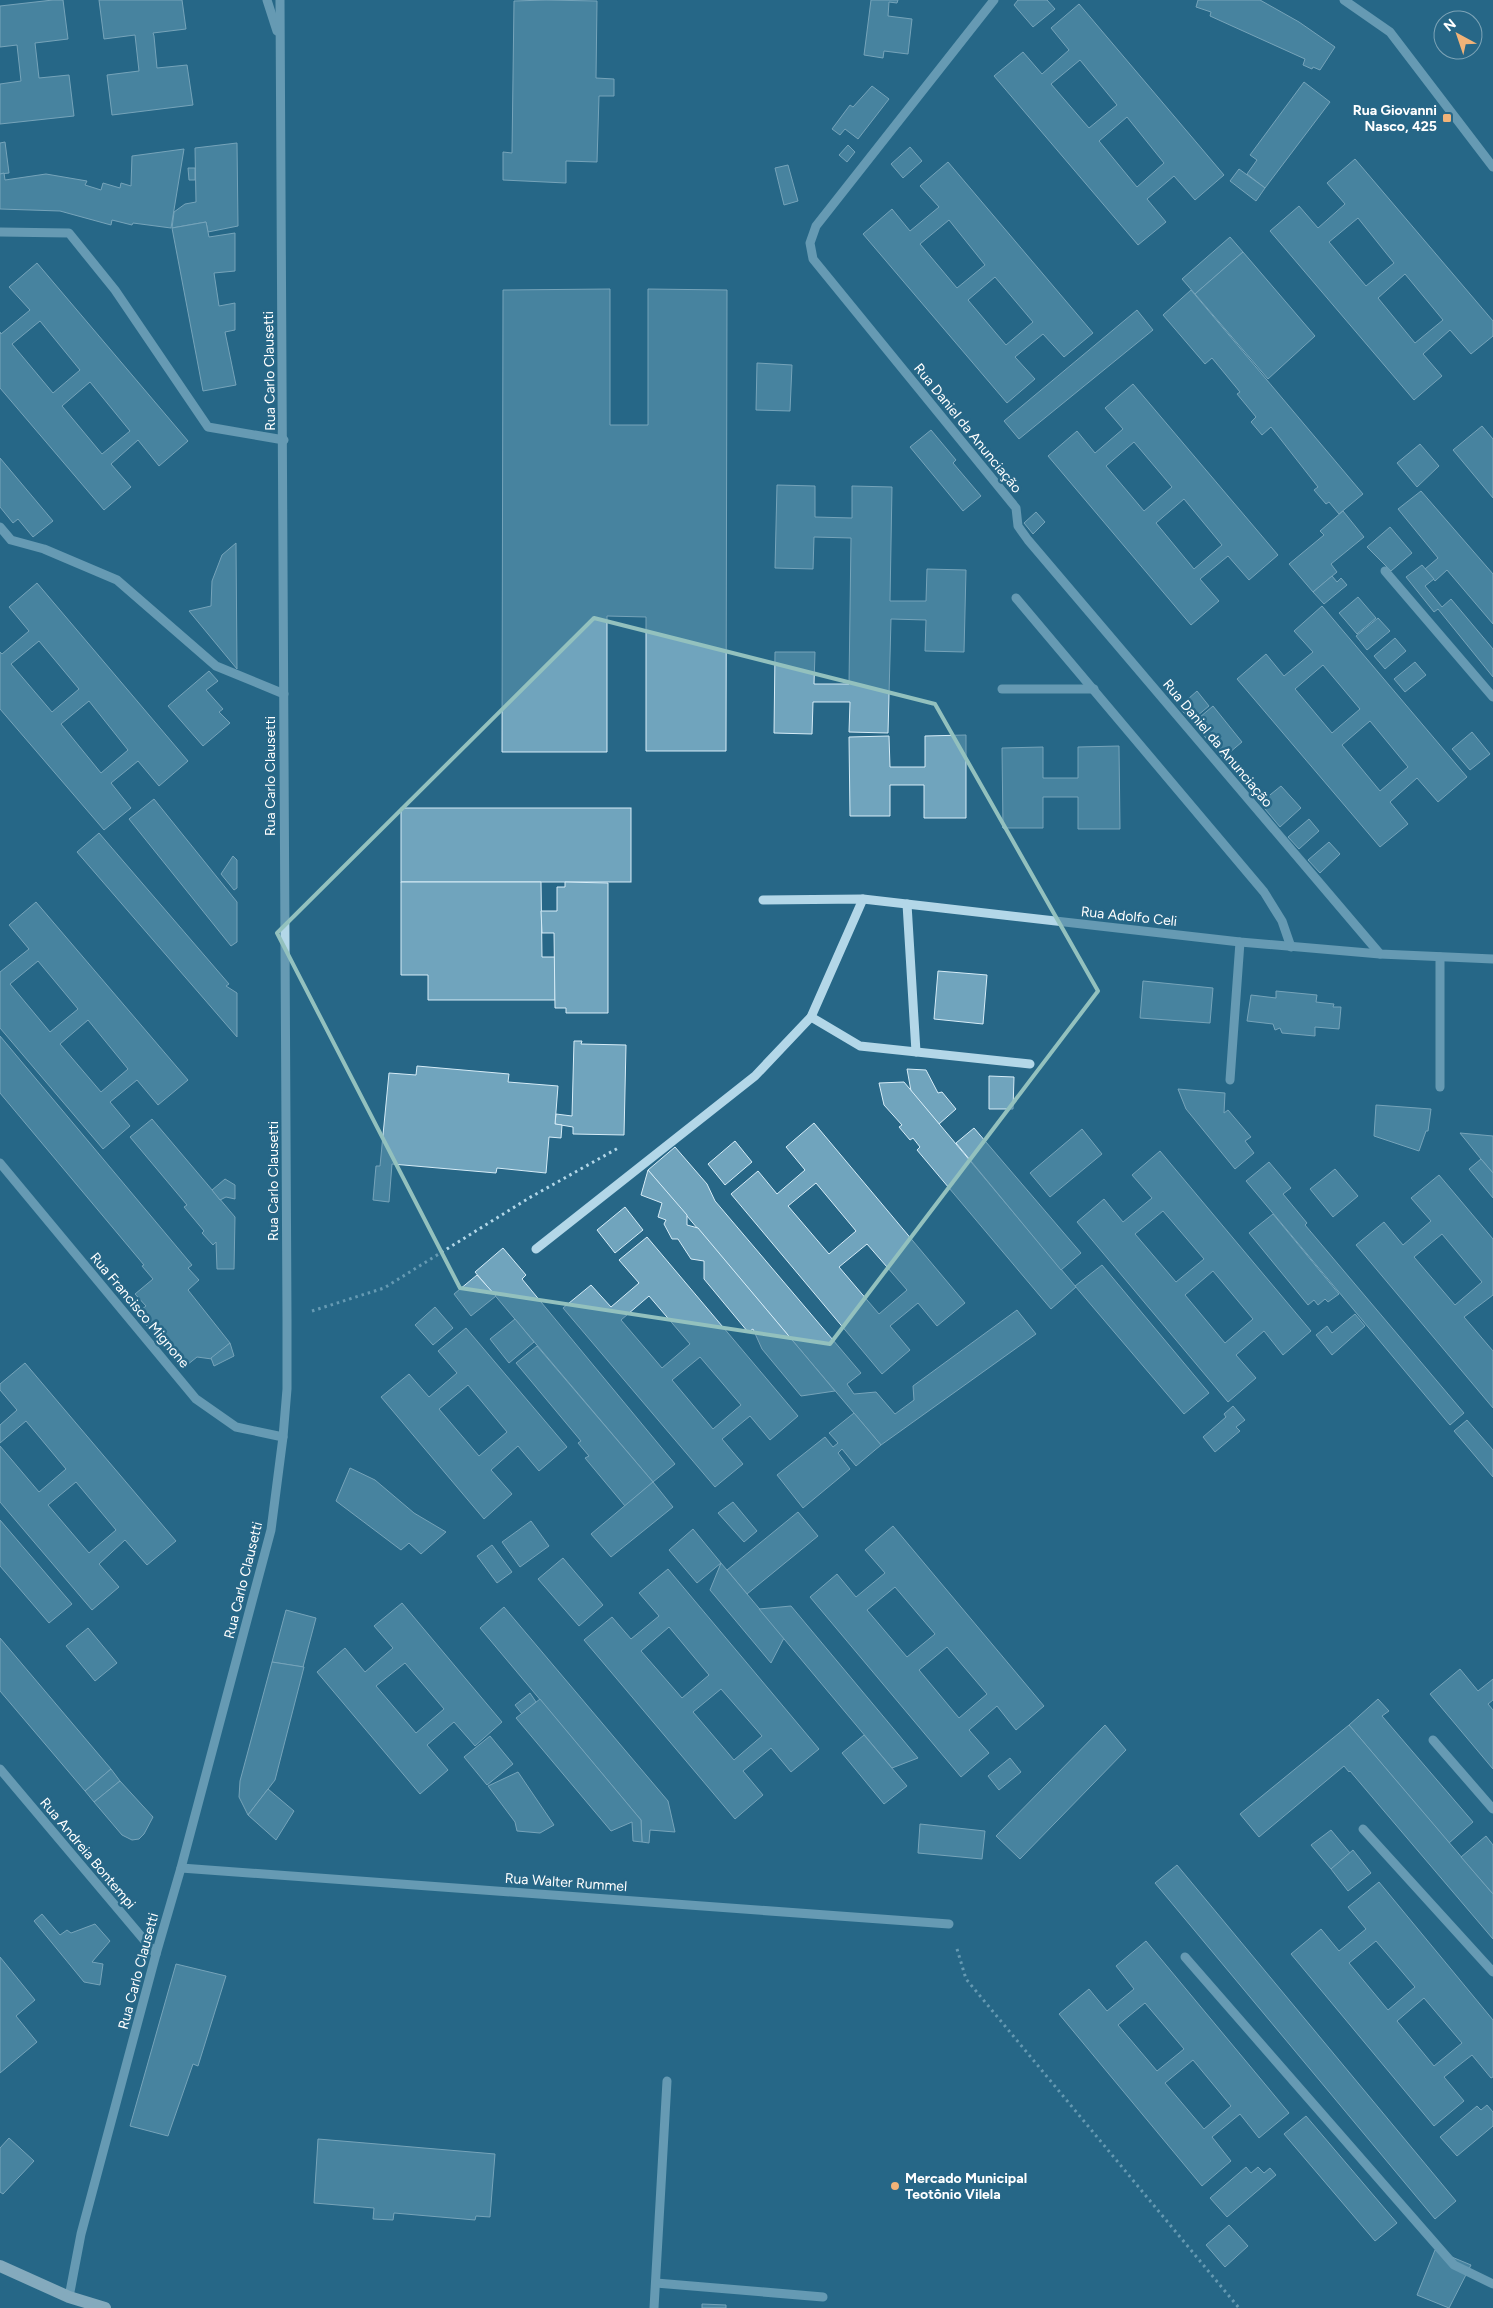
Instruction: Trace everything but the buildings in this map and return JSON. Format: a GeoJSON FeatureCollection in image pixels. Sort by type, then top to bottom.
{"type":"FeatureCollection","features":[{"type":"Feature","properties":{"kind":"main road"},"geometry":{"type":"LineString","coordinates":[[0,2266],[69,2297],[105,2308]]}},
{"type":"Feature","properties":{"kind":"street","name":"Rua Carlo Clausetti"},"geometry":{"type":"LineString","coordinates":[[267,0],[280,38]]}},
{"type":"Feature","properties":{"kind":"street","name":"Rua Carlo Clausetti"},"geometry":{"type":"LineString","coordinates":[[69,2297],[82,2234],[156,1954],[182,1868],[271,1530],[283,1436],[287,1389],[287,1319],[284,440],[280,0]]}},
{"type":"Feature","properties":{"kind":"street","name":"Rua Daniel da Anunciação"},"geometry":{"type":"LineString","coordinates":[[994,0],[816,226],[810,243],[813,259],[1016,508],[1018,526],[1028,540],[1380,954]]}},
{"type":"Feature","properties":{"kind":"street"},"geometry":{"type":"LineString","coordinates":[[1344,0],[1390,32],[1493,168]]}},
{"type":"Feature","properties":{"kind":"street"},"geometry":{"type":"LineString","coordinates":[[0,232],[69,233],[115,290],[208,427],[284,440]]}},
{"type":"Feature","properties":{"kind":"street"},"geometry":{"type":"LineString","coordinates":[[0,527],[11,540],[44,549],[117,580],[216,666],[284,694]]}},
{"type":"Feature","properties":{"kind":"street"},"geometry":{"type":"LineString","coordinates":[[1385,571],[1493,697]]}},
{"type":"Feature","properties":{"kind":"street"},"geometry":{"type":"LineString","coordinates":[[1016,598],[1264,892],[1282,921],[1291,947]]}},
{"type":"Feature","properties":{"kind":"street"},"geometry":{"type":"LineString","coordinates":[[1002,689],[1094,690]]}},
{"type":"Feature","properties":{"kind":"street","name":"Rua Adolfo Celi"},"geometry":{"type":"LineString","coordinates":[[763,900],[863,899],[1291,947],[1380,954],[1493,959]]}},
{"type":"Feature","properties":{"kind":"street"},"geometry":{"type":"LineString","coordinates":[[536,1248],[755,1076],[811,1017],[863,899]]}},
{"type":"Feature","properties":{"kind":"street"},"geometry":{"type":"LineString","coordinates":[[907,904],[916,1052]]}},
{"type":"Feature","properties":{"kind":"street"},"geometry":{"type":"LineString","coordinates":[[1230,1080],[1240,942]]}},
{"type":"Feature","properties":{"kind":"street"},"geometry":{"type":"LineString","coordinates":[[1440,957],[1440,1088]]}},
{"type":"Feature","properties":{"kind":"street"},"geometry":{"type":"LineString","coordinates":[[811,1017],[860,1046],[1030,1064]]}},
{"type":"Feature","properties":{"kind":"street","name":"Rua Francisco Mignone"},"geometry":{"type":"LineString","coordinates":[[0,1163],[196,1399],[236,1427],[283,1436]]}},
{"type":"Feature","properties":{"kind":"street"},"geometry":{"type":"LineString","coordinates":[[1433,1740],[1493,1809]]}},
{"type":"Feature","properties":{"kind":"street","name":"Rua Andreia Bontempi"},"geometry":{"type":"LineString","coordinates":[[0,1769],[156,1954]]}},
{"type":"Feature","properties":{"kind":"street"},"geometry":{"type":"LineString","coordinates":[[1364,1829],[1493,1972]]}},
{"type":"Feature","properties":{"kind":"street","name":"Rua Walter Rummel"},"geometry":{"type":"LineString","coordinates":[[182,1868],[949,1924]]}},
{"type":"Feature","properties":{"kind":"street"},"geometry":{"type":"LineString","coordinates":[[1185,1957],[1454,2265],[1493,2284]]}},
{"type":"Feature","properties":{"kind":"street"},"geometry":{"type":"LineString","coordinates":[[654,2308],[667,2081]]}},
{"type":"Feature","properties":{"kind":"street"},"geometry":{"type":"LineString","coordinates":[[656,2283],[824,2297]]}},
{"type":"Feature","properties":{"kind":"path"},"geometry":{"type":"LineString","coordinates":[[287,1319],[384,1288],[529,1198],[622,1146]]}},
{"type":"Feature","properties":{"kind":"path"},"geometry":{"type":"LineString","coordinates":[[949,1924],[966,1979],[1239,2308]]}},
{"type":"Feature","properties":{"kind":"highlighted area"},"geometry":{"type":"Polygon","coordinates":[[[594,618],[935,704],[1098,991],[830,1344],[460,1288],[277,933],[594,618]]]}},
{"type":"Feature","properties":{"kind":"place","name":"Rua Giovanni Nasco, 425"},"geometry":{"type":"Point","coordinates":[1447,118]}},
{"type":"Feature","properties":{"kind":"place","name":"Mercado Municipal Teotônio Vilela"},"geometry":{"type":"Point","coordinates":[895,2186]}}]}
